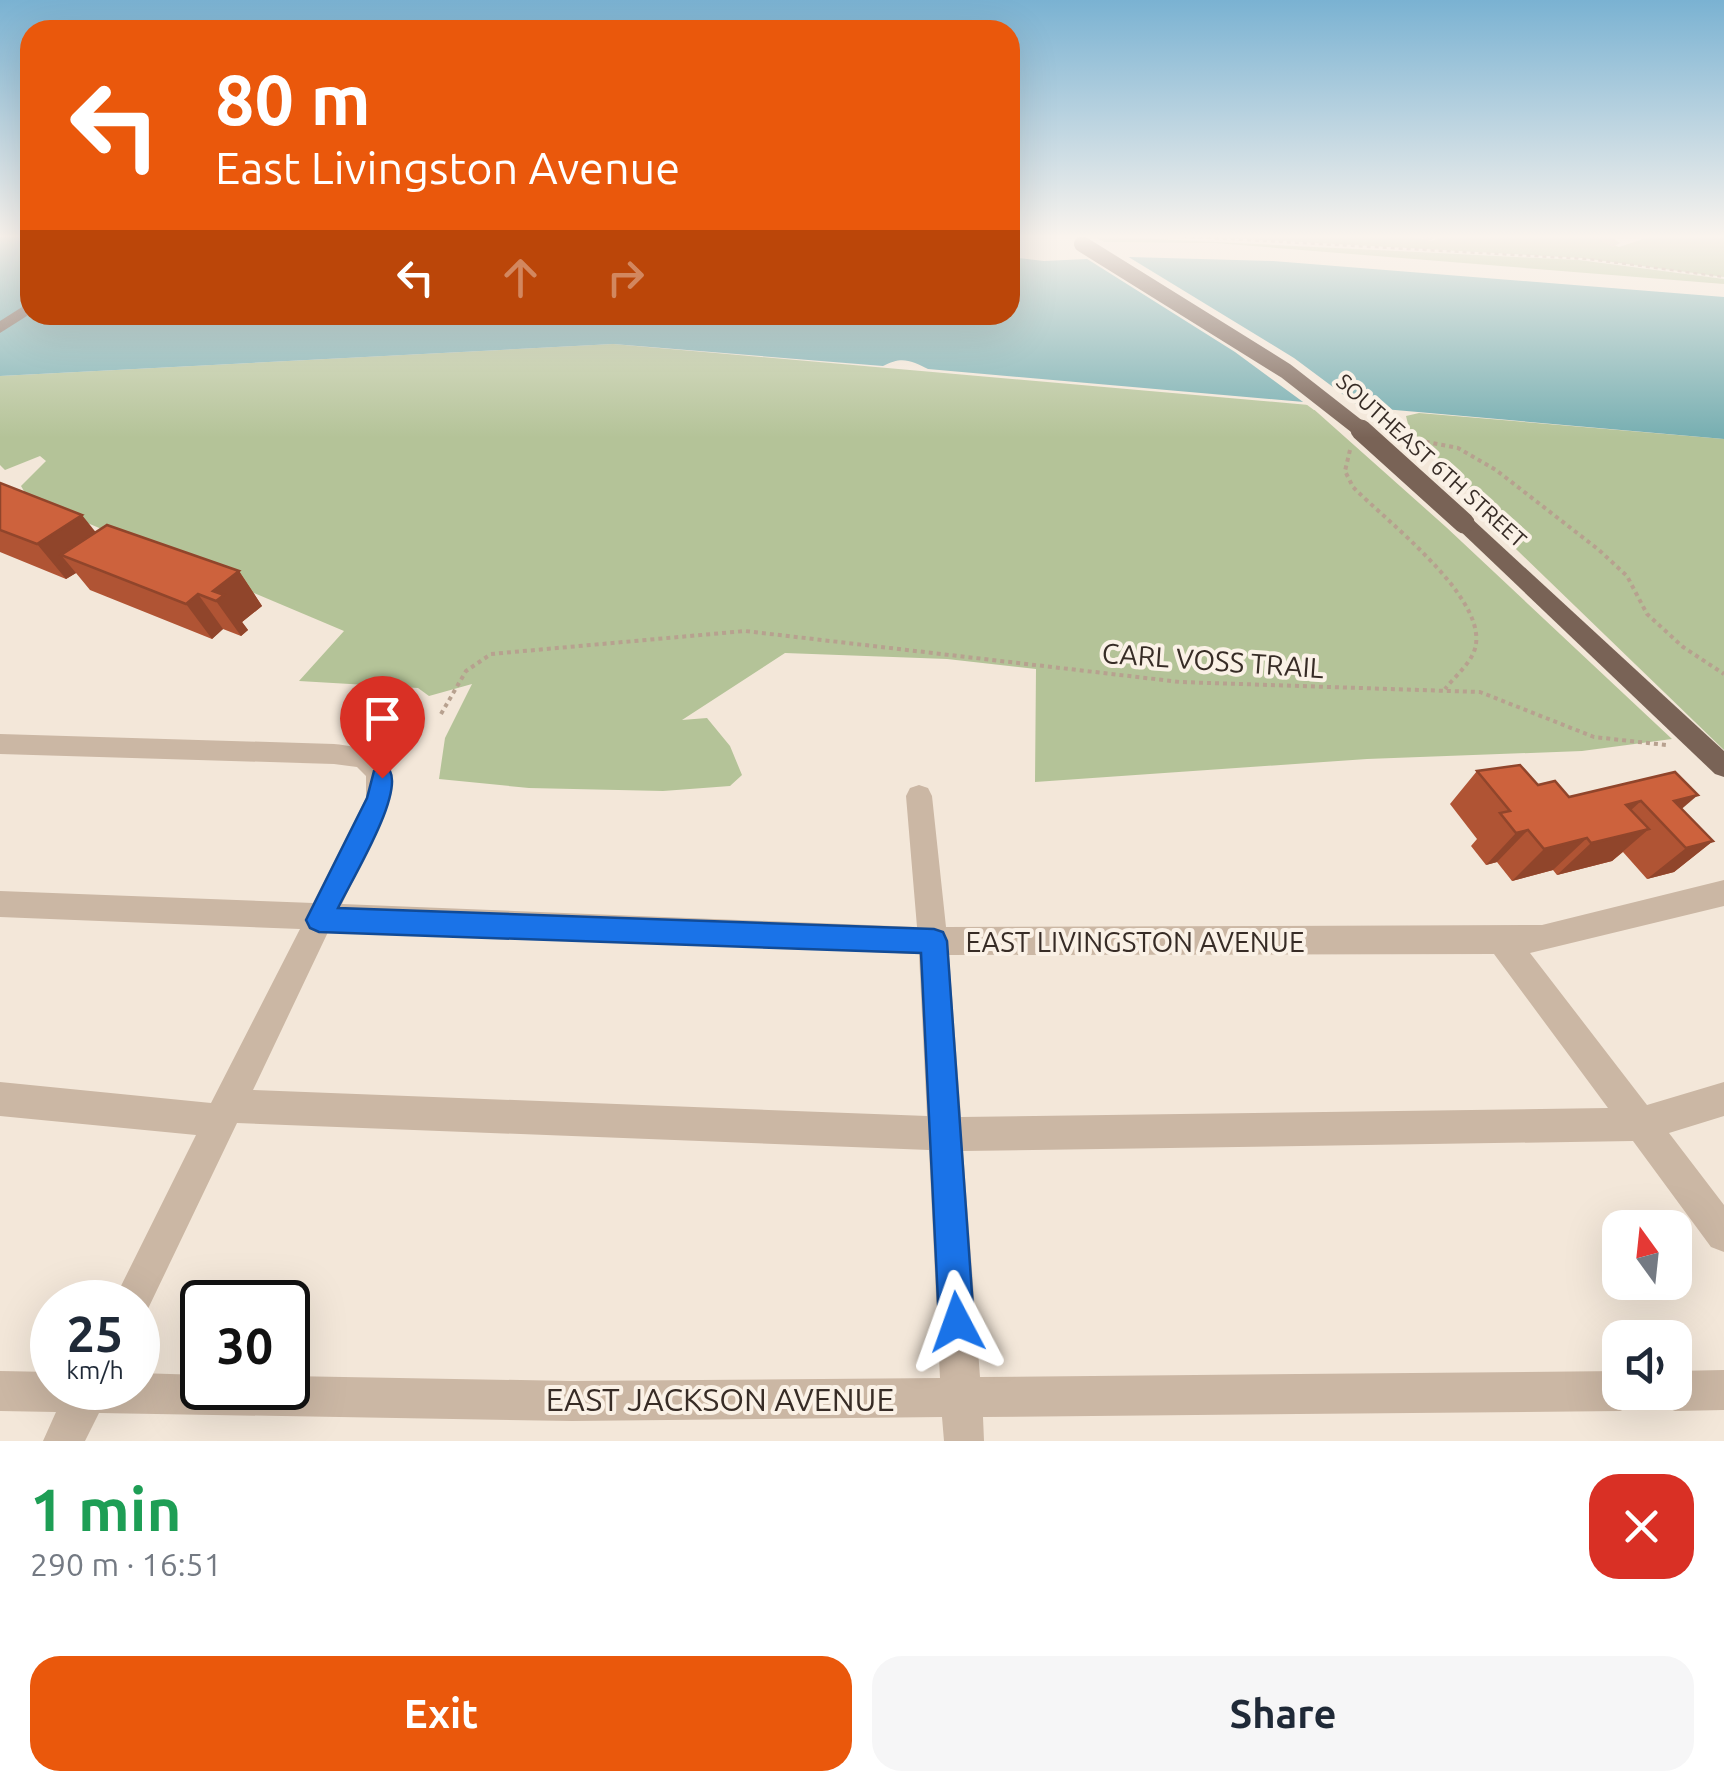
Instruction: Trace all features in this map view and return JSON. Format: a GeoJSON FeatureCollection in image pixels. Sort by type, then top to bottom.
{"type":"FeatureCollection","features":[{"type":"Feature","properties":{"kind":"main road","name":"SOUTHEAST 6TH STREET"},"geometry":{"type":"LineString","coordinates":[[1177,303],[1286,371],[1361,430],[1724,768]]}},
{"type":"Feature","properties":{"kind":"street"},"geometry":{"type":"LineString","coordinates":[[0,744],[334,754],[362,757],[374,765],[382,778],[379,798],[143,1280]]}},
{"type":"Feature","properties":{"kind":"street"},"geometry":{"type":"LineString","coordinates":[[919,796],[934,941],[964,1441]]}},
{"type":"Feature","properties":{"kind":"street","name":"EAST LIVINGSTON AVENUE"},"geometry":{"type":"LineString","coordinates":[[0,904],[319,920],[934,941],[1502,940],[1542,939],[1724,892]]}},
{"type":"Feature","properties":{"kind":"street"},"geometry":{"type":"LineString","coordinates":[[1502,940],[1724,1234]]}},
{"type":"Feature","properties":{"kind":"street"},"geometry":{"type":"LineString","coordinates":[[0,1100],[223,1114],[945,1134],[1641,1124],[1724,1098]]}},
{"type":"Feature","properties":{"kind":"street"},"geometry":{"type":"LineString","coordinates":[[1692,1391],[1724,1390]]}},
{"type":"Feature","properties":{"kind":"street","name":"EAST JACKSON AVENUE"},"geometry":{"type":"LineString","coordinates":[[0,1392],[30,1391]]}},
{"type":"Feature","properties":{"kind":"street","name":"EAST JACKSON AVENUE"},"geometry":{"type":"LineString","coordinates":[[160,1392],[572,1402],[1602,1392]]}},
{"type":"Feature","properties":{"kind":"street"},"geometry":{"type":"LineString","coordinates":[[63,1441],[79,1410]]}},
{"type":"Feature","properties":{"kind":"path","name":"CARL VOSS TRAIL"},"geometry":{"type":"LineString","coordinates":[[442,714],[460,675],[472,663],[491,654],[744,630],[1180,682],[1480,692],[1594,737],[1631,744],[1671,744]]}},
{"type":"Feature","properties":{"kind":"green space"},"geometry":{"type":"Polygon","coordinates":[[[613,344],[1309,405],[1672,739],[1582,751],[1367,759],[1035,782],[1036,669],[947,659],[785,653],[682,720],[707,718],[730,746],[742,775],[730,786],[663,791],[529,788],[439,779],[445,738],[472,684],[429,696],[418,688],[299,681],[344,631],[28,498],[21,486],[46,461],[40,456],[5,470],[0,465],[0,376],[613,344]]]}},
{"type":"Feature","properties":{"kind":"green space"},"geometry":{"type":"Polygon","coordinates":[[[1419,413],[1724,439],[1724,750],[1485,519],[1493,517],[1409,428],[1406,416],[1419,413]]]}},
{"type":"Feature","properties":{"kind":"water"},"geometry":{"type":"Polygon","coordinates":[[[0,303],[20,303],[20,325],[1020,325],[1020,303],[1724,303],[1724,439],[928,369],[906,360],[883,366],[613,344],[0,376],[0,303]]]}},
{"type":"Feature","properties":{"kind":"pier"},"geometry":{"type":"Polygon","coordinates":[[[1158,303],[1204,303],[1294,358],[1368,413],[1314,410],[1235,352],[1158,303]]]}},
{"type":"Feature","properties":{"kind":"building"},"geometry":{"type":"Polygon","coordinates":[[[0,483],[82,515],[37,544],[0,530],[0,483]]]}},
{"type":"Feature","properties":{"kind":"building"},"geometry":{"type":"Polygon","coordinates":[[[107,525],[239,571],[213,591],[224,595],[216,601],[198,594],[186,604],[61,555],[107,525]]]}},
{"type":"Feature","properties":{"kind":"building"},"geometry":{"type":"Polygon","coordinates":[[[1520,765],[1538,785],[1555,781],[1569,797],[1675,772],[1698,795],[1674,801],[1713,841],[1686,848],[1641,801],[1626,805],[1649,829],[1544,849],[1528,830],[1516,833],[1500,813],[1510,811],[1477,771],[1520,765]]]}},
{"type":"Feature","properties":{"kind":"route"},"geometry":{"type":"LineString","coordinates":[[382,778],[379,798],[319,920],[934,941],[957,1322]]}}]}
